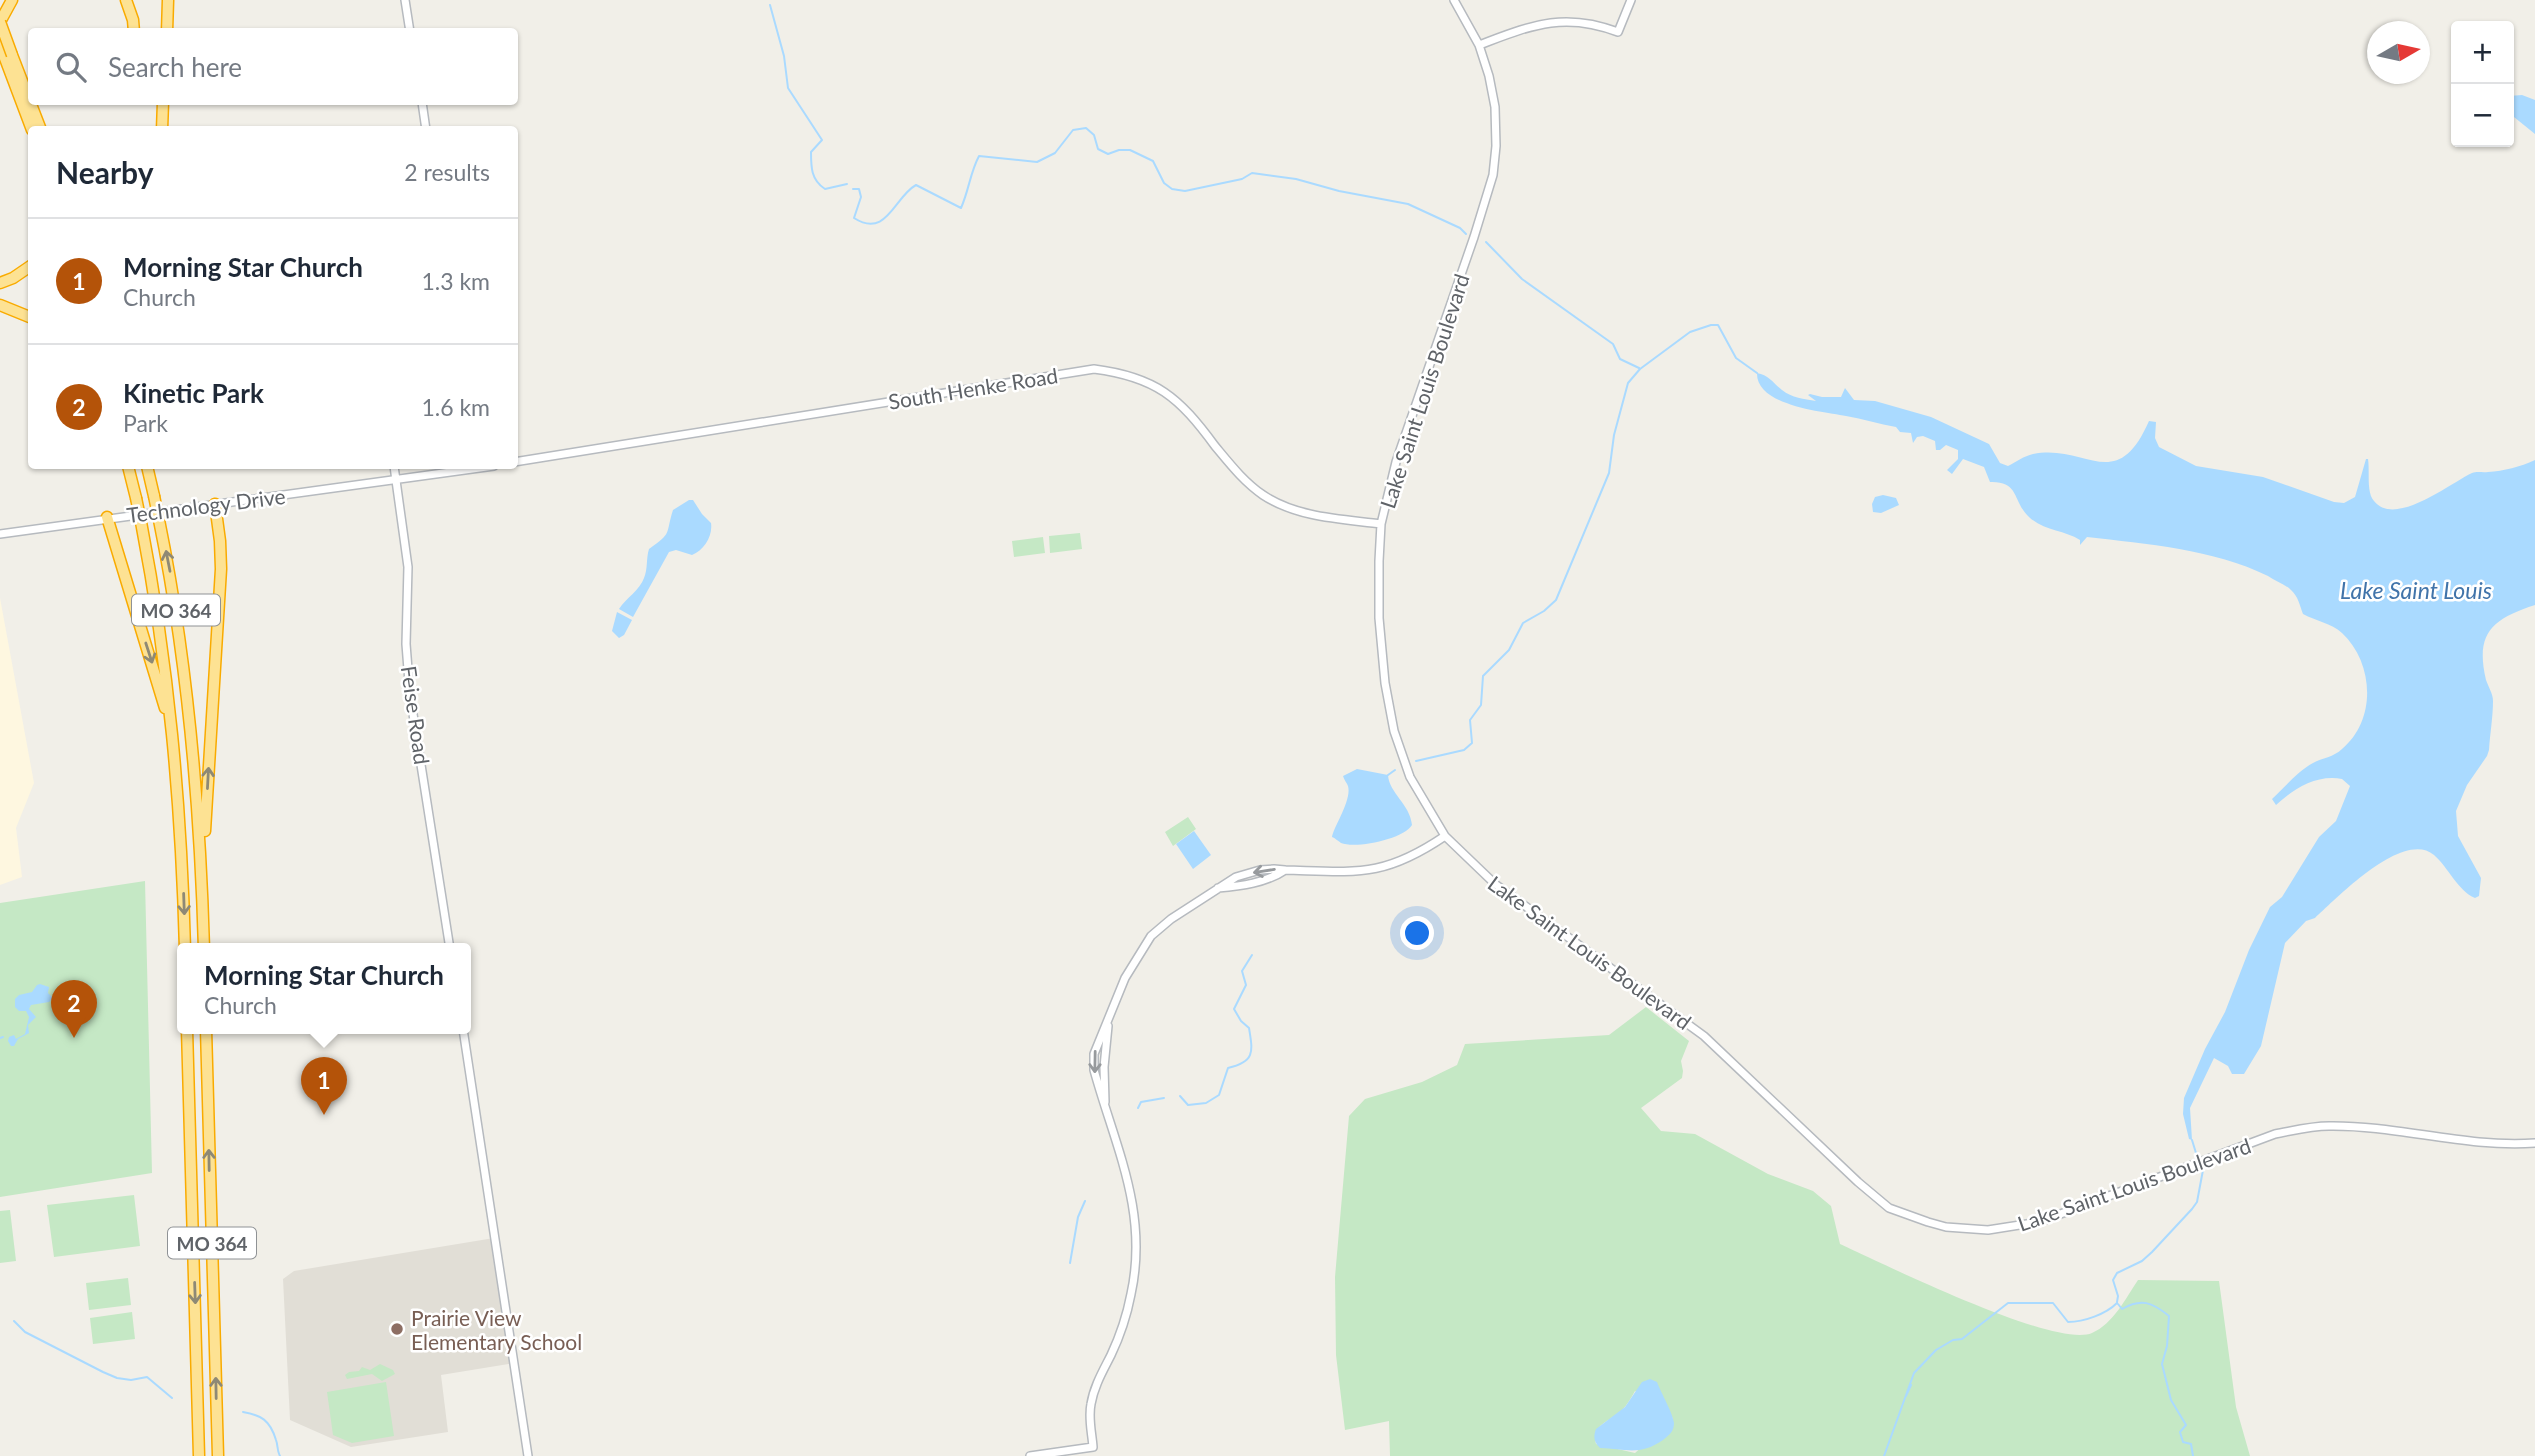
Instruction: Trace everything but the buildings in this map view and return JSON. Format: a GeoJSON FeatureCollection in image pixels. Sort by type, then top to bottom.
{"type":"FeatureCollection","features":[{"type":"Feature","properties":{"kind":"highway"},"geometry":{"type":"LineString","coordinates":[[126,0],[134,28]]}},
{"type":"Feature","properties":{"kind":"highway"},"geometry":{"type":"LineString","coordinates":[[167,28],[168,0]]}},
{"type":"Feature","properties":{"kind":"highway"},"geometry":{"type":"LineString","coordinates":[[12,1],[0,22],[31,126]]}},
{"type":"Feature","properties":{"kind":"highway"},"geometry":{"type":"LineString","coordinates":[[0,45],[28,78]]}},
{"type":"Feature","properties":{"kind":"highway"},"geometry":{"type":"LineString","coordinates":[[12,61],[28,99]]}},
{"type":"Feature","properties":{"kind":"highway"},"geometry":{"type":"LineString","coordinates":[[30,105],[39,126]]}},
{"type":"Feature","properties":{"kind":"highway"},"geometry":{"type":"LineString","coordinates":[[162,126],[163,105]]}},
{"type":"Feature","properties":{"kind":"highway"},"geometry":{"type":"LineString","coordinates":[[0,283],[28,268]]}},
{"type":"Feature","properties":{"kind":"highway"},"geometry":{"type":"LineString","coordinates":[[0,305],[28,316]]}},
{"type":"Feature","properties":{"kind":"highway","name":"MO 364"},"geometry":{"type":"LineString","coordinates":[[128,469],[141,522],[159,624],[174,740],[185,943]]}},
{"type":"Feature","properties":{"kind":"highway","name":"MO 364"},"geometry":{"type":"LineString","coordinates":[[148,469],[176,608],[189,701],[198,795],[204,943]]}},
{"type":"Feature","properties":{"kind":"highway"},"geometry":{"type":"LineString","coordinates":[[201,870],[221,576],[215,504]]}},
{"type":"Feature","properties":{"kind":"highway"},"geometry":{"type":"LineString","coordinates":[[107,517],[174,740]]}},
{"type":"Feature","properties":{"kind":"highway","name":"MO 364"},"geometry":{"type":"LineString","coordinates":[[187,1034],[199,1456]]}},
{"type":"Feature","properties":{"kind":"highway","name":"MO 364"},"geometry":{"type":"LineString","coordinates":[[206,1034],[218,1456]]}},
{"type":"Feature","properties":{"kind":"street"},"geometry":{"type":"LineString","coordinates":[[405,0],[409,28]]}},
{"type":"Feature","properties":{"kind":"street","name":"Lake Saint Louis Boulevard"},"geometry":{"type":"LineString","coordinates":[[1454,0],[1479,45],[1489,76],[1495,107],[1496,146],[1493,175],[1399,452],[1381,524],[1379,618],[1392,723],[1402,759],[1410,778],[1445,836],[1504,891],[1704,1036],[1889,1208],[1927,1222],[1946,1227],[1988,1230],[2039,1222],[2226,1152],[2295,1130],[2327,1126],[2356,1127],[2508,1145],[2535,1143]]}},
{"type":"Feature","properties":{"kind":"street"},"geometry":{"type":"LineString","coordinates":[[1479,45],[1546,22],[1585,23],[1618,32],[1631,0]]}},
{"type":"Feature","properties":{"kind":"street"},"geometry":{"type":"LineString","coordinates":[[422,105],[425,126]]}},
{"type":"Feature","properties":{"kind":"street","name":"South Henke Road"},"geometry":{"type":"LineString","coordinates":[[518,461],[1094,369],[1120,372],[1156,386],[1172,396],[1195,419],[1248,484],[1265,496],[1300,512],[1381,524]]}},
{"type":"Feature","properties":{"kind":"street"},"geometry":{"type":"LineString","coordinates":[[395,469],[397,480],[473,469]]}},
{"type":"Feature","properties":{"kind":"street","name":"Technology Drive"},"geometry":{"type":"LineString","coordinates":[[0,534],[107,517],[397,480]]}},
{"type":"Feature","properties":{"kind":"street","name":"Feise Road"},"geometry":{"type":"LineString","coordinates":[[397,480],[408,567],[407,644],[410,695],[449,943]]}},
{"type":"Feature","properties":{"kind":"street"},"geometry":{"type":"LineString","coordinates":[[1030,1456],[1093,1447],[1090,1408],[1093,1392],[1121,1332],[1132,1293],[1136,1262],[1133,1202],[1126,1168],[1105,1103],[1104,1067],[1108,1022],[1125,978],[1151,936],[1171,919],[1218,888],[1253,883],[1277,876],[1285,870],[1342,873],[1386,867],[1418,854],[1445,836]]}},
{"type":"Feature","properties":{"kind":"street"},"geometry":{"type":"LineString","coordinates":[[464,1034],[528,1456]]}},
{"type":"Feature","properties":{"kind":"shaded area"},"geometry":{"type":"Polygon","coordinates":[[[0,598],[34,783],[16,828],[22,877],[0,885],[0,598]]]}},
{"type":"Feature","properties":{"kind":"shaded area","name":"Prairie View Elementary School"},"geometry":{"type":"Polygon","coordinates":[[[494,1238],[514,1363],[441,1375],[448,1432],[351,1447],[290,1420],[283,1279],[294,1271],[494,1238]]]}},
{"type":"Feature","properties":{"kind":"green space"},"geometry":{"type":"Polygon","coordinates":[[[1080,533],[1082,549],[1050,553],[1049,536],[1080,533]]]}},
{"type":"Feature","properties":{"kind":"green space"},"geometry":{"type":"Polygon","coordinates":[[[1043,537],[1045,553],[1014,557],[1012,541],[1043,537]]]}},
{"type":"Feature","properties":{"kind":"green space"},"geometry":{"type":"Polygon","coordinates":[[[1188,817],[1196,829],[1173,846],[1165,832],[1188,817]]]}},
{"type":"Feature","properties":{"kind":"green space"},"geometry":{"type":"Polygon","coordinates":[[[145,881],[152,1173],[0,1197],[0,903],[145,881]]]}},
{"type":"Feature","properties":{"kind":"green space"},"geometry":{"type":"Polygon","coordinates":[[[1646,1007],[1689,1041],[1681,1061],[1682,1078],[1641,1108],[1661,1131],[1695,1134],[1768,1174],[1813,1191],[1831,1206],[1840,1244],[1968,1302],[2043,1329],[2072,1335],[2092,1333],[2100,1329],[2113,1317],[2138,1280],[2219,1281],[2236,1407],[2250,1456],[1390,1456],[1389,1421],[1345,1430],[1336,1355],[1335,1277],[1349,1116],[1365,1099],[1422,1082],[1457,1065],[1465,1044],[1609,1035],[1646,1007]],[[1635,1391],[1622,1410],[1596,1432],[1596,1444],[1635,1453],[1673,1419],[1668,1409],[1635,1391]]]}},
{"type":"Feature","properties":{"kind":"green space"},"geometry":{"type":"Polygon","coordinates":[[[134,1195],[140,1246],[54,1257],[47,1205],[134,1195]]]}},
{"type":"Feature","properties":{"kind":"green space"},"geometry":{"type":"Polygon","coordinates":[[[10,1210],[16,1261],[0,1263],[0,1211],[10,1210]]]}},
{"type":"Feature","properties":{"kind":"green space"},"geometry":{"type":"Polygon","coordinates":[[[128,1278],[131,1305],[89,1310],[86,1283],[128,1278]]]}},
{"type":"Feature","properties":{"kind":"green space"},"geometry":{"type":"Polygon","coordinates":[[[132,1312],[135,1339],[93,1344],[90,1318],[132,1312]]]}},
{"type":"Feature","properties":{"kind":"green space"},"geometry":{"type":"Polygon","coordinates":[[[380,1364],[393,1370],[395,1374],[382,1381],[372,1374],[347,1379],[345,1375],[359,1371],[362,1367],[370,1370],[380,1364]]]}},
{"type":"Feature","properties":{"kind":"green space"},"geometry":{"type":"Polygon","coordinates":[[[386,1382],[394,1436],[352,1443],[333,1435],[327,1392],[386,1382]]]}},
{"type":"Feature","properties":{"kind":"water"},"geometry":{"type":"Polygon","coordinates":[[[2522,95],[2535,100],[2535,134],[2514,117],[2514,96],[2522,95]]]}},
{"type":"Feature","properties":{"kind":"water","name":"Lake Saint Louis"},"geometry":{"type":"Polygon","coordinates":[[[1757,373],[1768,377],[1786,393],[1798,398],[1816,401],[1808,395],[1810,394],[1841,397],[1845,388],[1854,400],[1875,401],[1931,417],[1989,444],[2000,463],[2008,466],[2033,454],[2052,452],[2099,462],[2112,462],[2124,456],[2137,444],[2149,421],[2156,422],[2155,438],[2159,447],[2196,466],[2263,477],[2334,502],[2344,503],[2355,497],[2368,459],[2372,497],[2383,508],[2409,506],[2472,473],[2506,470],[2535,460],[2535,605],[2498,622],[2485,639],[2483,664],[2493,701],[2489,750],[2467,785],[2456,811],[2458,836],[2481,878],[2479,896],[2475,898],[2463,890],[2434,855],[2421,849],[2405,851],[2388,858],[2371,870],[2315,918],[2306,921],[2285,943],[2261,1046],[2244,1074],[2232,1074],[2228,1066],[2214,1058],[2190,1108],[2192,1140],[2189,1139],[2183,1114],[2184,1098],[2205,1049],[2225,1012],[2249,950],[2270,907],[2282,897],[2319,837],[2336,821],[2350,786],[2342,779],[2324,779],[2298,788],[2276,805],[2272,799],[2307,766],[2342,749],[2361,723],[2367,691],[2365,675],[2353,645],[2338,630],[2303,614],[2293,592],[2268,576],[2225,559],[2179,549],[2087,537],[2080,545],[2080,540],[2035,522],[2024,511],[2011,488],[1990,482],[1984,467],[1963,459],[1952,474],[1947,470],[1958,459],[1958,450],[1946,445],[1936,450],[1935,441],[1923,436],[1917,437],[1913,443],[1911,433],[1900,432],[1896,427],[1808,409],[1779,400],[1767,393],[1760,384],[1757,373]]]}},
{"type":"Feature","properties":{"kind":"water"},"geometry":{"type":"Polygon","coordinates":[[[1883,495],[1896,498],[1899,505],[1881,513],[1873,512],[1875,497],[1883,495]]]}},
{"type":"Feature","properties":{"kind":"water"},"geometry":{"type":"Polygon","coordinates":[[[693,500],[711,523],[709,538],[700,550],[692,555],[676,550],[669,552],[633,617],[619,609],[642,582],[649,549],[665,536],[673,510],[693,500]]]}},
{"type":"Feature","properties":{"kind":"water"},"geometry":{"type":"Polygon","coordinates":[[[617,612],[632,620],[624,635],[619,638],[612,631],[617,612]]]}},
{"type":"Feature","properties":{"kind":"water"},"geometry":{"type":"Polygon","coordinates":[[[1357,769],[1388,775],[1410,818],[1412,825],[1407,830],[1379,842],[1357,845],[1341,843],[1332,837],[1349,792],[1343,776],[1357,769]]]}},
{"type":"Feature","properties":{"kind":"water"},"geometry":{"type":"Polygon","coordinates":[[[1194,831],[1211,855],[1193,869],[1176,844],[1194,831]]]}},
{"type":"Feature","properties":{"kind":"water"},"geometry":{"type":"Polygon","coordinates":[[[40,984],[49,987],[48,993],[53,998],[49,1002],[31,1005],[29,1009],[36,1017],[28,1025],[29,1033],[11,1046],[9,1037],[14,1035],[16,1039],[25,1034],[29,1017],[26,1011],[19,1011],[15,1007],[15,999],[19,995],[32,992],[40,984]]]}},
{"type":"Feature","properties":{"kind":"water"},"geometry":{"type":"Polygon","coordinates":[[[1650,1379],[1657,1382],[1671,1414],[1674,1423],[1671,1433],[1655,1445],[1640,1450],[1600,1448],[1596,1444],[1596,1429],[1625,1407],[1642,1382],[1650,1379]]]}},
{"type":"Feature","properties":{"kind":"waterway"},"geometry":{"type":"LineString","coordinates":[[770,5],[784,56],[788,88],[822,140],[811,152],[814,177],[825,189],[847,184]]}},
{"type":"Feature","properties":{"kind":"waterway"},"geometry":{"type":"LineString","coordinates":[[853,189],[859,189],[861,197],[854,218],[865,223],[882,220],[916,185],[961,208],[979,156],[1037,162],[1055,153],[1073,130],[1086,128],[1094,135],[1098,149],[1108,154],[1130,150],[1153,161],[1164,183],[1172,189],[1185,191],[1242,179],[1252,173],[1296,179],[1339,191],[1408,204],[1460,228],[1466,234]]}},
{"type":"Feature","properties":{"kind":"waterway"},"geometry":{"type":"LineString","coordinates":[[1486,242],[1522,279],[1613,344],[1620,359],[1639,368]]}},
{"type":"Feature","properties":{"kind":"waterway"},"geometry":{"type":"LineString","coordinates":[[1416,761],[1464,750],[1472,743],[1470,720],[1481,705],[1483,676],[1509,650],[1523,623],[1544,611],[1556,600],[1609,473],[1614,435],[1628,383],[1640,369],[1690,332],[1718,325],[1736,358],[1757,373]]}},
{"type":"Feature","properties":{"kind":"waterway"},"geometry":{"type":"LineString","coordinates":[[1388,775],[1395,770]]}},
{"type":"Feature","properties":{"kind":"waterway"},"geometry":{"type":"LineString","coordinates":[[1180,1096],[1188,1105],[1206,1103],[1219,1095],[1228,1068],[1248,1059],[1251,1050],[1249,1028],[1234,1009],[1246,985],[1242,971],[1252,955]]}},
{"type":"Feature","properties":{"kind":"waterway"},"geometry":{"type":"LineString","coordinates":[[1138,1108],[1141,1102],[1164,1098]]}},
{"type":"Feature","properties":{"kind":"waterway"},"geometry":{"type":"LineString","coordinates":[[2192,1140],[2196,1153]]}},
{"type":"Feature","properties":{"kind":"waterway"},"geometry":{"type":"LineString","coordinates":[[2117,1302],[2113,1280],[2117,1273],[2142,1261],[2192,1209],[2197,1202],[2203,1170]]}},
{"type":"Feature","properties":{"kind":"waterway"},"geometry":{"type":"LineString","coordinates":[[1070,1263],[1078,1217],[1085,1201]]}},
{"type":"Feature","properties":{"kind":"waterway"},"geometry":{"type":"LineString","coordinates":[[1884,1456],[1914,1373],[1936,1350],[1953,1340],[1962,1339],[2008,1303],[2053,1303],[2068,1322],[2094,1317],[2117,1303]]}},
{"type":"Feature","properties":{"kind":"waterway"},"geometry":{"type":"LineString","coordinates":[[2118,1304],[2122,1309],[2135,1303],[2146,1303],[2169,1316],[2167,1346],[2162,1364],[2171,1400],[2186,1425],[2180,1432],[2183,1442],[2191,1444],[2193,1456]]}},
{"type":"Feature","properties":{"kind":"waterway"},"geometry":{"type":"LineString","coordinates":[[14,1321],[25,1332],[117,1378],[131,1380],[147,1377],[172,1398]]}},
{"type":"Feature","properties":{"kind":"waterway"},"geometry":{"type":"LineString","coordinates":[[1906,1396],[1911,1385]]}},
{"type":"Feature","properties":{"kind":"waterway"},"geometry":{"type":"LineString","coordinates":[[243,1412],[260,1417],[268,1423],[274,1433],[280,1456]]}},
{"type":"Feature","properties":{"kind":"place","name":"Kinetic Park"},"geometry":{"type":"Point","coordinates":[74,1038]}},
{"type":"Feature","properties":{"kind":"place","name":"Morning Star Church"},"geometry":{"type":"Point","coordinates":[324,1115]}},
{"type":"Feature","properties":{"kind":"place","name":"Prairie View Elementary School"},"geometry":{"type":"Point","coordinates":[397,1329]}}]}
